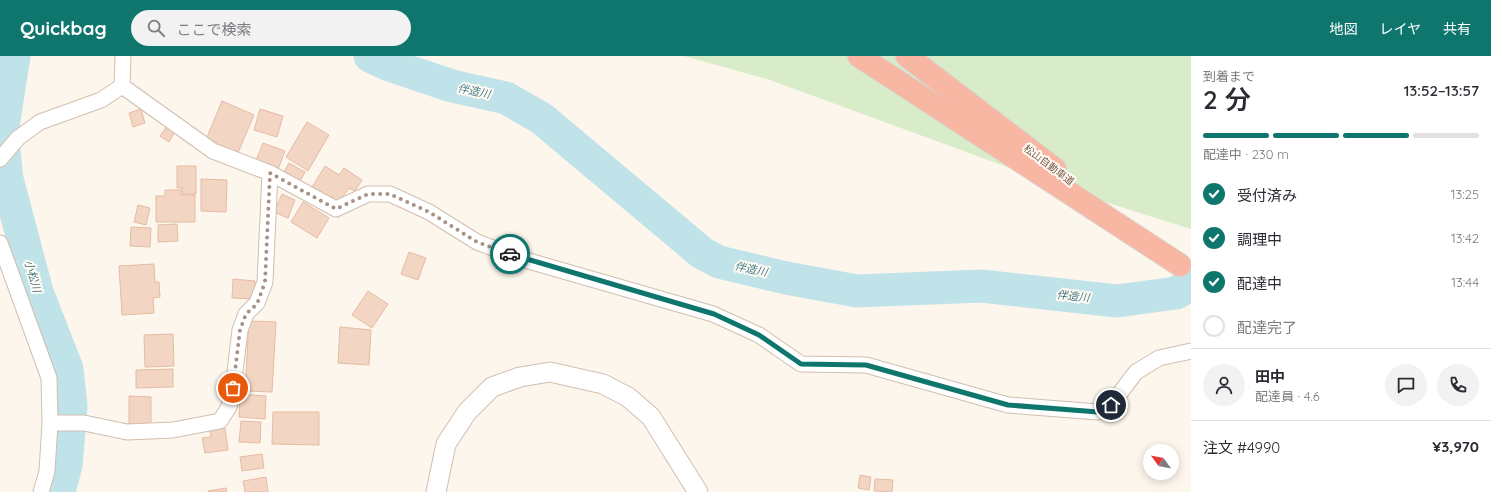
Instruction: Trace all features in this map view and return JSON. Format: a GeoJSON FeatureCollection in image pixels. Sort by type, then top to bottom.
{"type":"FeatureCollection","features":[{"type":"Feature","properties":{"kind":"highway"},"geometry":{"type":"LineString","coordinates":[[859,56],[1018,151],[1185,269]]}},
{"type":"Feature","properties":{"kind":"highway","name":"松山自動車道"},"geometry":{"type":"LineString","coordinates":[[907,56],[1018,151]]}},
{"type":"Feature","properties":{"kind":"street"},"geometry":{"type":"LineString","coordinates":[[122,86],[123,56]]}},
{"type":"Feature","properties":{"kind":"street"},"geometry":{"type":"LineString","coordinates":[[0,159],[18,138],[40,122],[101,100],[122,86]]}},
{"type":"Feature","properties":{"kind":"street"},"geometry":{"type":"LineString","coordinates":[[122,86],[213,151],[270,173],[336,209],[368,194],[390,194],[429,212],[477,242],[522,259],[714,314],[759,335],[801,364],[866,365],[1008,405],[1098,412],[1111,405],[1136,372],[1159,358],[1191,352]]}},
{"type":"Feature","properties":{"kind":"street"},"geometry":{"type":"LineString","coordinates":[[55,423],[84,423],[127,432],[173,430],[220,420],[229,407],[233,388],[240,330],[246,314],[257,304],[265,282],[270,173]]}},
{"type":"Feature","properties":{"kind":"street"},"geometry":{"type":"LineString","coordinates":[[0,243],[49,378],[55,423],[47,471],[41,492]]}},
{"type":"Feature","properties":{"kind":"street"},"geometry":{"type":"LineString","coordinates":[[436,492],[446,444],[467,412],[492,387],[520,377],[550,372],[603,384],[628,397],[651,417],[698,492]]}},
{"type":"Feature","properties":{"kind":"green space"},"geometry":{"type":"Polygon","coordinates":[[[684,56],[1191,56],[1191,229],[1086,196],[770,80],[684,56]]]}},
{"type":"Feature","properties":{"kind":"building"},"geometry":{"type":"Polygon","coordinates":[[[222,101],[254,115],[237,155],[205,142],[222,101]]]}},
{"type":"Feature","properties":{"kind":"building"},"geometry":{"type":"Polygon","coordinates":[[[141,109],[145,123],[133,127],[129,113],[141,109]]]}},
{"type":"Feature","properties":{"kind":"building"},"geometry":{"type":"Polygon","coordinates":[[[260,109],[283,116],[277,137],[254,130],[260,109]]]}},
{"type":"Feature","properties":{"kind":"building"},"geometry":{"type":"Polygon","coordinates":[[[307,122],[329,135],[308,171],[286,157],[307,122]]]}},
{"type":"Feature","properties":{"kind":"building"},"geometry":{"type":"Polygon","coordinates":[[[167,126],[175,131],[169,142],[160,136],[167,126]]]}},
{"type":"Feature","properties":{"kind":"building"},"geometry":{"type":"Polygon","coordinates":[[[263,143],[285,151],[277,172],[255,163],[263,143]]]}},
{"type":"Feature","properties":{"kind":"building"},"geometry":{"type":"Polygon","coordinates":[[[289,163],[305,172],[299,183],[283,174],[289,163]]]}},
{"type":"Feature","properties":{"kind":"building"},"geometry":{"type":"Polygon","coordinates":[[[177,166],[196,166],[196,194],[182,194],[182,188],[177,188],[177,166]]]}},
{"type":"Feature","properties":{"kind":"building"},"geometry":{"type":"Polygon","coordinates":[[[325,166],[339,175],[344,168],[362,180],[355,191],[349,188],[339,202],[330,196],[326,199],[311,189],[325,166]]]}},
{"type":"Feature","properties":{"kind":"building"},"geometry":{"type":"Polygon","coordinates":[[[201,179],[227,180],[226,212],[201,211],[201,179]]]}},
{"type":"Feature","properties":{"kind":"building"},"geometry":{"type":"Polygon","coordinates":[[[165,190],[181,190],[181,195],[195,195],[195,222],[156,222],[156,196],[165,196],[165,190]]]}},
{"type":"Feature","properties":{"kind":"building"},"geometry":{"type":"Polygon","coordinates":[[[282,194],[295,200],[288,218],[274,212],[282,194]]]}},
{"type":"Feature","properties":{"kind":"building"},"geometry":{"type":"Polygon","coordinates":[[[303,202],[329,218],[317,238],[291,222],[303,202]]]}},
{"type":"Feature","properties":{"kind":"building"},"geometry":{"type":"Polygon","coordinates":[[[138,205],[150,208],[146,225],[134,222],[138,205]]]}},
{"type":"Feature","properties":{"kind":"building"},"geometry":{"type":"Polygon","coordinates":[[[177,224],[178,241],[158,242],[158,225],[177,224]]]}},
{"type":"Feature","properties":{"kind":"building"},"geometry":{"type":"Polygon","coordinates":[[[131,227],[151,228],[150,247],[130,246],[131,227]]]}},
{"type":"Feature","properties":{"kind":"building"},"geometry":{"type":"Polygon","coordinates":[[[409,252],[426,258],[418,280],[401,274],[409,252]]]}},
{"type":"Feature","properties":{"kind":"building"},"geometry":{"type":"Polygon","coordinates":[[[154,264],[155,282],[159,282],[160,297],[153,298],[154,313],[122,315],[119,266],[154,264]]]}},
{"type":"Feature","properties":{"kind":"building"},"geometry":{"type":"Polygon","coordinates":[[[233,279],[255,281],[254,299],[232,298],[233,279]]]}},
{"type":"Feature","properties":{"kind":"building"},"geometry":{"type":"Polygon","coordinates":[[[368,291],[388,304],[372,328],[352,315],[368,291]]]}},
{"type":"Feature","properties":{"kind":"building"},"geometry":{"type":"Polygon","coordinates":[[[249,321],[276,322],[272,392],[245,391],[249,321]]]}},
{"type":"Feature","properties":{"kind":"building"},"geometry":{"type":"Polygon","coordinates":[[[340,327],[371,330],[369,365],[338,363],[340,327]]]}},
{"type":"Feature","properties":{"kind":"building"},"geometry":{"type":"Polygon","coordinates":[[[173,334],[174,366],[145,367],[144,335],[173,334]]]}},
{"type":"Feature","properties":{"kind":"building"},"geometry":{"type":"Polygon","coordinates":[[[173,369],[173,387],[136,388],[136,370],[173,369]]]}},
{"type":"Feature","properties":{"kind":"building"},"geometry":{"type":"Polygon","coordinates":[[[240,394],[266,396],[265,419],[239,417],[240,394]]]}},
{"type":"Feature","properties":{"kind":"building"},"geometry":{"type":"Polygon","coordinates":[[[129,396],[151,397],[151,425],[129,425],[129,396]]]}},
{"type":"Feature","properties":{"kind":"building"},"geometry":{"type":"Polygon","coordinates":[[[273,412],[319,412],[319,445],[272,444],[273,412]]]}},
{"type":"Feature","properties":{"kind":"building"},"geometry":{"type":"Polygon","coordinates":[[[241,421],[261,422],[260,443],[239,442],[241,421]]]}},
{"type":"Feature","properties":{"kind":"building"},"geometry":{"type":"Polygon","coordinates":[[[225,428],[228,450],[205,453],[202,438],[211,437],[210,430],[225,428]]]}},
{"type":"Feature","properties":{"kind":"building"},"geometry":{"type":"Polygon","coordinates":[[[262,454],[264,468],[242,471],[240,457],[262,454]]]}},
{"type":"Feature","properties":{"kind":"building"},"geometry":{"type":"Polygon","coordinates":[[[860,475],[871,477],[869,490],[858,488],[860,475]]]}},
{"type":"Feature","properties":{"kind":"building"},"geometry":{"type":"Polygon","coordinates":[[[266,477],[268,492],[245,492],[243,481],[266,477]]]}},
{"type":"Feature","properties":{"kind":"building"},"geometry":{"type":"Polygon","coordinates":[[[875,479],[893,480],[892,492],[874,491],[875,479]]]}},
{"type":"Feature","properties":{"kind":"building"},"geometry":{"type":"Polygon","coordinates":[[[226,488],[227,492],[208,492],[208,491],[226,488]]]}},
{"type":"Feature","properties":{"kind":"waterway","name":"小松川"},"geometry":{"type":"LineString","coordinates":[[14,56],[2,133],[7,179],[37,292],[67,369],[71,406],[66,465],[59,492]]}},
{"type":"Feature","properties":{"kind":"waterway","name":"伴造川"},"geometry":{"type":"LineString","coordinates":[[370,56],[387,64],[452,86],[506,98],[541,118],[702,253],[719,262],[786,278],[857,291],[981,286],[1117,301],[1176,293],[1191,284]]}},
{"type":"Feature","properties":{"kind":"way so far"},"geometry":{"type":"LineString","coordinates":[[233,388],[240,330],[246,314],[257,304],[265,282],[270,173],[336,209],[368,194],[390,194],[429,212],[477,242],[510,254]]}},
{"type":"Feature","properties":{"kind":"route"},"geometry":{"type":"LineString","coordinates":[[510,254],[522,259],[714,314],[759,335],[801,364],[866,365],[1008,405],[1098,412],[1111,405]]}}]}
